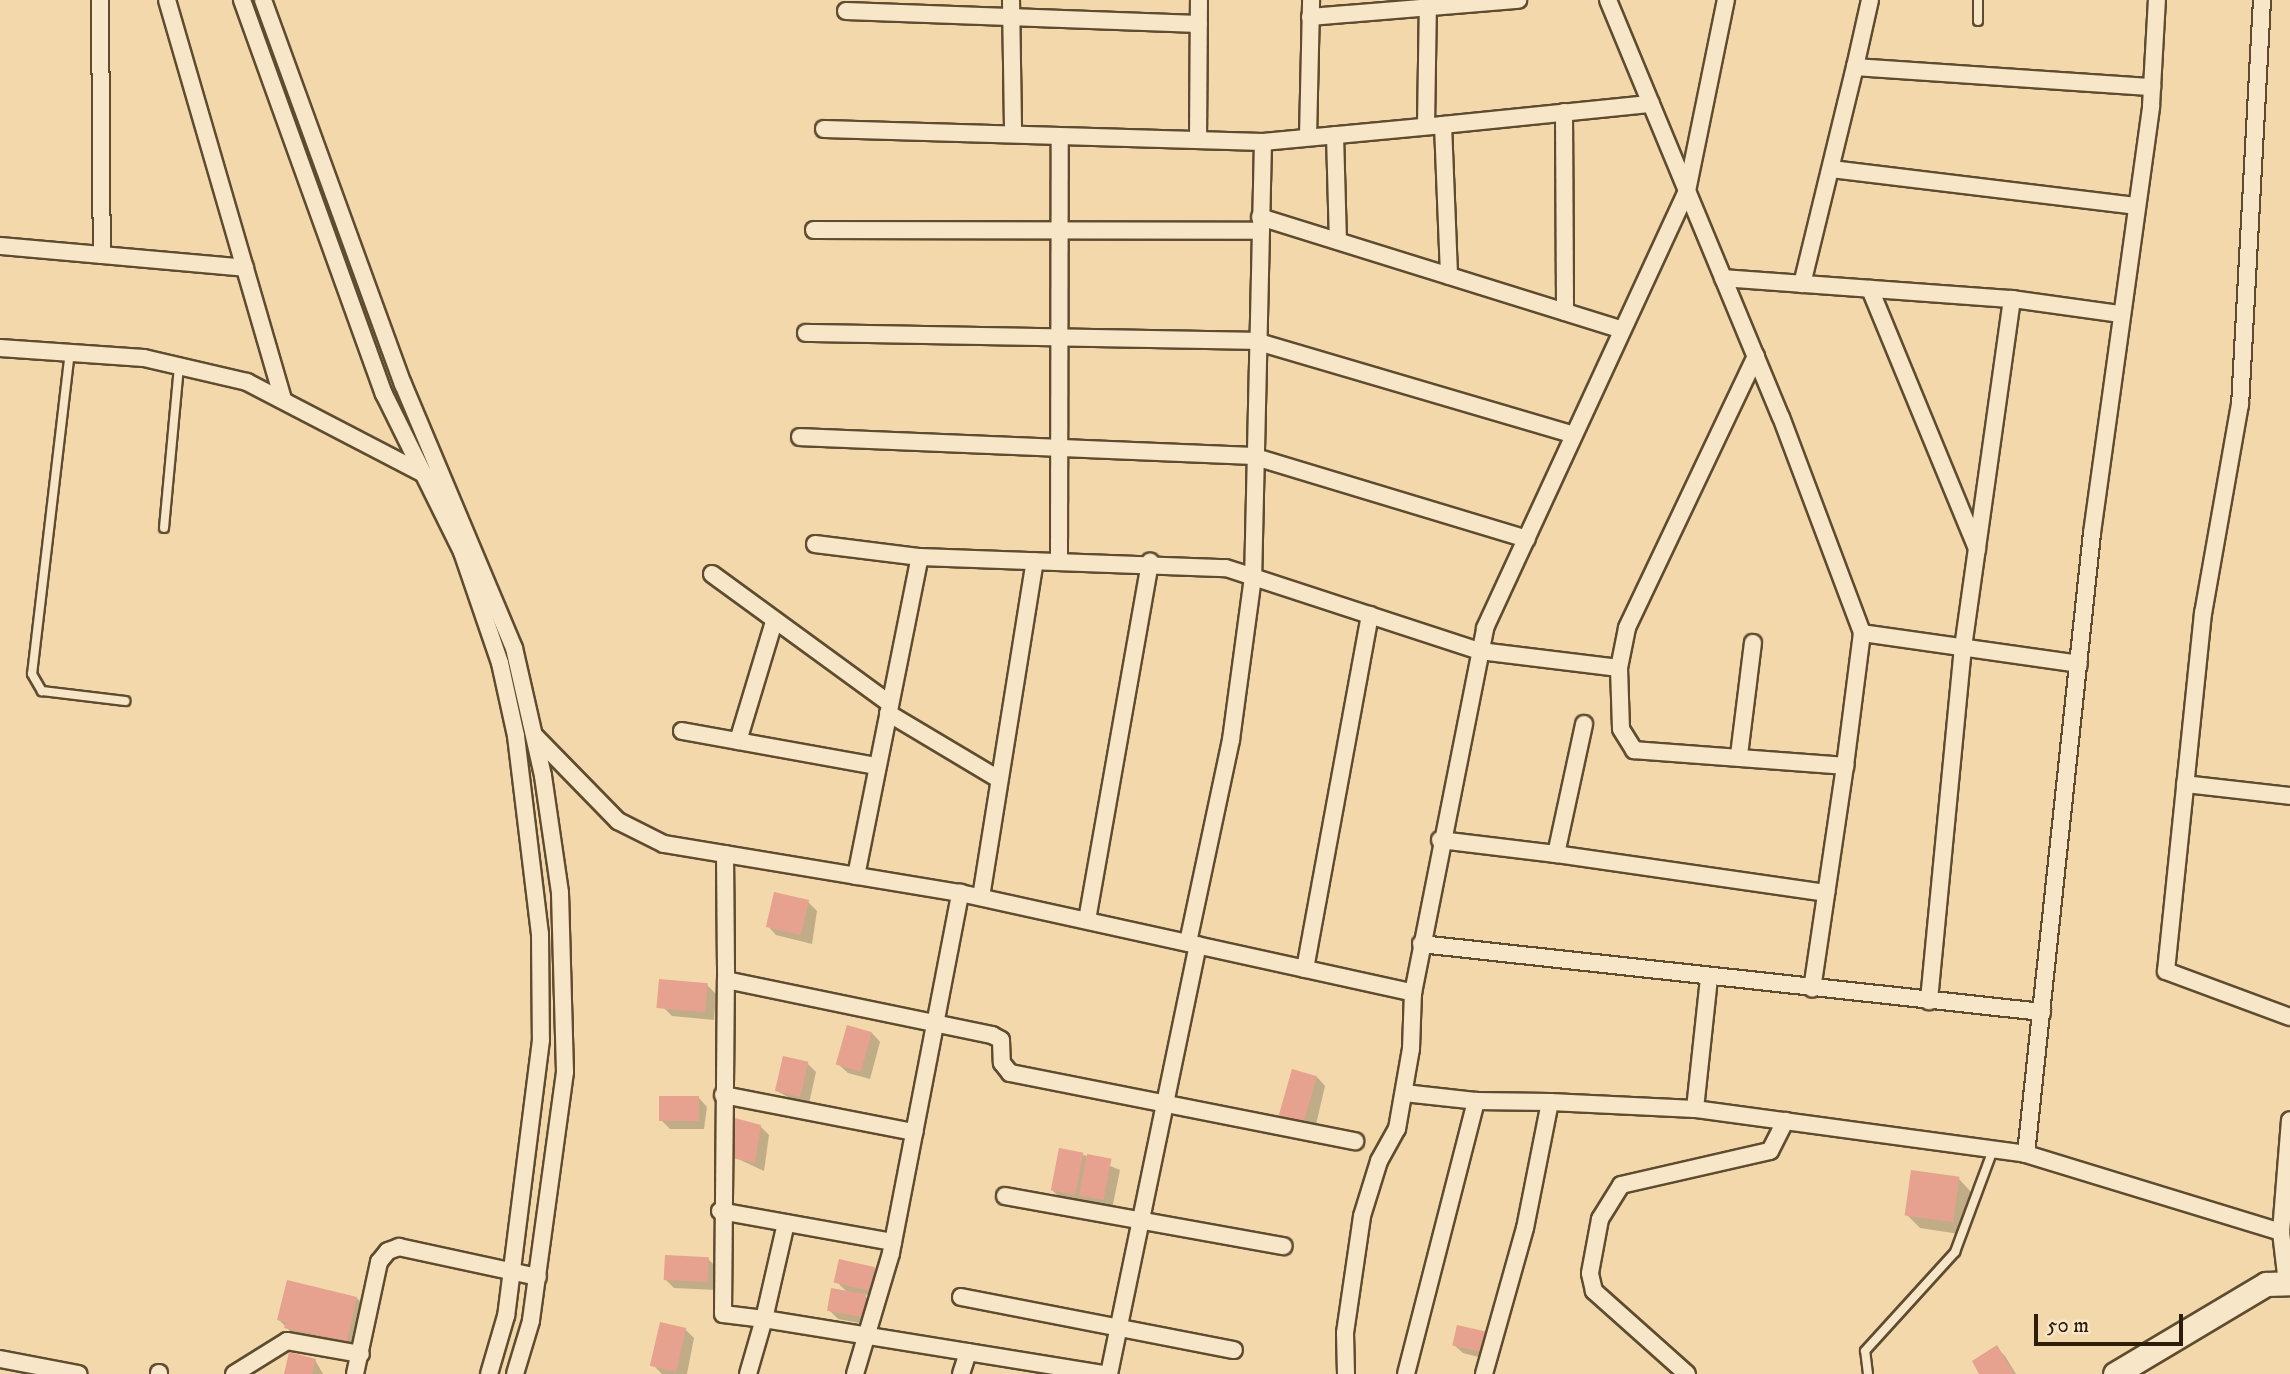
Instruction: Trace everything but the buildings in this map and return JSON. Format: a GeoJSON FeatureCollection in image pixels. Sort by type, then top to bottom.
{"type":"FeatureCollection","features":[{"type":"Feature","properties":{"kind":"street"},"geometry":{"type":"LineString","coordinates":[[100,0],[102,255]]}},
{"type":"Feature","properties":{"kind":"street"},"geometry":{"type":"LineString","coordinates":[[167,0],[283,399]]}},
{"type":"Feature","properties":{"kind":"street"},"geometry":{"type":"LineString","coordinates":[[242,0],[384,394],[432,472],[514,648],[536,736],[560,893],[566,998],[565,1072],[538,1276],[515,1374]]}},
{"type":"Feature","properties":{"kind":"street"},"geometry":{"type":"LineString","coordinates":[[263,0],[462,552],[500,663],[516,736],[540,934],[541,1040],[513,1272],[489,1374]]}},
{"type":"Feature","properties":{"kind":"street"},"geometry":{"type":"LineString","coordinates":[[1198,140],[1199,0]]}},
{"type":"Feature","properties":{"kind":"street"},"geometry":{"type":"LineString","coordinates":[[1308,137],[1311,0]]}},
{"type":"Feature","properties":{"kind":"street"},"geometry":{"type":"LineString","coordinates":[[1310,17],[1428,3],[1518,0]]}},
{"type":"Feature","properties":{"kind":"street"},"geometry":{"type":"LineString","coordinates":[[1608,0],[1756,356],[1862,633],[1812,989]]}},
{"type":"Feature","properties":{"kind":"street"},"geometry":{"type":"LineString","coordinates":[[1346,1374],[1345,1333],[1362,1216],[1379,1161],[1397,1129],[1404,1093],[1412,993],[1440,840],[1480,651],[1571,434],[1687,191],[1726,0]]}},
{"type":"Feature","properties":{"kind":"street"},"geometry":{"type":"LineString","coordinates":[[1802,284],[1870,0]]}},
{"type":"Feature","properties":{"kind":"street"},"geometry":{"type":"LineString","coordinates":[[2026,1154],[2120,314],[2152,87],[2157,0]]}},
{"type":"Feature","properties":{"kind":"street"},"geometry":{"type":"LineString","coordinates":[[2262,0],[2241,404],[2203,613],[2166,971],[2290,1017]]}},
{"type":"Feature","properties":{"kind":"street"},"geometry":{"type":"LineString","coordinates":[[1428,3],[1434,125],[1449,276]]}},
{"type":"Feature","properties":{"kind":"street"},"geometry":{"type":"LineString","coordinates":[[846,11],[1011,8],[1199,24]]}},
{"type":"Feature","properties":{"kind":"street"},"geometry":{"type":"LineString","coordinates":[[1011,8],[1013,134]]}},
{"type":"Feature","properties":{"kind":"street"},"geometry":{"type":"LineString","coordinates":[[1855,67],[2152,87]]}},
{"type":"Feature","properties":{"kind":"street"},"geometry":{"type":"LineString","coordinates":[[824,129],[1263,142],[1651,104]]}},
{"type":"Feature","properties":{"kind":"street"},"geometry":{"type":"LineString","coordinates":[[1564,113],[1565,312]]}},
{"type":"Feature","properties":{"kind":"street"},"geometry":{"type":"LineString","coordinates":[[1335,135],[1338,241]]}},
{"type":"Feature","properties":{"kind":"street"},"geometry":{"type":"LineString","coordinates":[[1059,557],[1056,447],[1061,231],[1060,136]]}},
{"type":"Feature","properties":{"kind":"street"},"geometry":{"type":"LineString","coordinates":[[725,854],[726,980],[720,1212],[723,1314],[1096,1373],[1118,1329],[1164,1105],[1231,740],[1253,577],[1252,456],[1263,142]]}},
{"type":"Feature","properties":{"kind":"street"},"geometry":{"type":"LineString","coordinates":[[1831,169],[2136,206]]}},
{"type":"Feature","properties":{"kind":"street"},"geometry":{"type":"LineString","coordinates":[[814,230],[1061,231],[1260,224],[1338,241],[1620,329]]}},
{"type":"Feature","properties":{"kind":"street"},"geometry":{"type":"LineString","coordinates":[[0,246],[245,268]]}},
{"type":"Feature","properties":{"kind":"street"},"geometry":{"type":"LineString","coordinates":[[1723,278],[2012,299],[2120,314]]}},
{"type":"Feature","properties":{"kind":"street"},"geometry":{"type":"LineString","coordinates":[[1870,289],[1978,551]]}},
{"type":"Feature","properties":{"kind":"street"},"geometry":{"type":"LineString","coordinates":[[1930,1001],[1963,647],[2012,299]]}},
{"type":"Feature","properties":{"kind":"street"},"geometry":{"type":"LineString","coordinates":[[806,333],[1255,341],[1571,434]]}},
{"type":"Feature","properties":{"kind":"street"},"geometry":{"type":"LineString","coordinates":[[0,348],[70,351],[179,363],[283,399],[432,472]]}},
{"type":"Feature","properties":{"kind":"street"},"geometry":{"type":"LineString","coordinates":[[1756,356],[1663,544],[1626,628],[1619,668],[1621,729],[1633,750],[1739,755],[1845,766]]}},
{"type":"Feature","properties":{"kind":"street"},"geometry":{"type":"LineString","coordinates":[[800,437],[1252,456],[1527,539]]}},
{"type":"Feature","properties":{"kind":"street"},"geometry":{"type":"LineString","coordinates":[[816,544],[920,557],[1035,561],[1059,557],[1226,568],[1480,651],[1619,668]]}},
{"type":"Feature","properties":{"kind":"street"},"geometry":{"type":"LineString","coordinates":[[856,876],[920,557]]}},
{"type":"Feature","properties":{"kind":"street"},"geometry":{"type":"LineString","coordinates":[[981,897],[997,778],[1035,561]]}},
{"type":"Feature","properties":{"kind":"street"},"geometry":{"type":"LineString","coordinates":[[1087,920],[1150,562]]}},
{"type":"Feature","properties":{"kind":"street"},"geometry":{"type":"LineString","coordinates":[[712,574],[889,708],[997,778]]}},
{"type":"Feature","properties":{"kind":"street"},"geometry":{"type":"LineString","coordinates":[[1305,969],[1370,615]]}},
{"type":"Feature","properties":{"kind":"street"},"geometry":{"type":"LineString","coordinates":[[738,741],[774,622]]}},
{"type":"Feature","properties":{"kind":"street"},"geometry":{"type":"LineString","coordinates":[[1862,633],[2079,664]]}},
{"type":"Feature","properties":{"kind":"street"},"geometry":{"type":"LineString","coordinates":[[1739,755],[1753,643]]}},
{"type":"Feature","properties":{"kind":"street"},"geometry":{"type":"LineString","coordinates":[[1556,854],[1584,724]]}},
{"type":"Feature","properties":{"kind":"street"},"geometry":{"type":"LineString","coordinates":[[681,731],[877,766]]}},
{"type":"Feature","properties":{"kind":"street"},"geometry":{"type":"LineString","coordinates":[[516,736],[536,736],[618,821],[664,844],[981,897],[1412,993]]}},
{"type":"Feature","properties":{"kind":"street"},"geometry":{"type":"LineString","coordinates":[[2185,784],[2290,796]]}},
{"type":"Feature","properties":{"kind":"street"},"geometry":{"type":"LineString","coordinates":[[1440,840],[1826,893]]}},
{"type":"Feature","properties":{"kind":"street"},"geometry":{"type":"LineString","coordinates":[[855,1374],[893,1242],[960,893]]}},
{"type":"Feature","properties":{"kind":"street"},"geometry":{"type":"LineString","coordinates":[[1421,944],[1709,978],[2042,1012]]}},
{"type":"Feature","properties":{"kind":"street"},"geometry":{"type":"LineString","coordinates":[[1695,1110],[1709,978]]}},
{"type":"Feature","properties":{"kind":"street"},"geometry":{"type":"LineString","coordinates":[[726,980],[935,1020],[1001,1040],[1002,1063],[1010,1073],[1355,1141]]}},
{"type":"Feature","properties":{"kind":"street"},"geometry":{"type":"LineString","coordinates":[[1404,1093],[1476,1101],[1695,1110],[2026,1154],[2281,1231]]}},
{"type":"Feature","properties":{"kind":"street"},"geometry":{"type":"LineString","coordinates":[[723,1095],[914,1132]]}},
{"type":"Feature","properties":{"kind":"street"},"geometry":{"type":"LineString","coordinates":[[1412,1373],[1476,1101]]}},
{"type":"Feature","properties":{"kind":"street"},"geometry":{"type":"LineString","coordinates":[[1484,1374],[1525,1228],[1550,1102]]}},
{"type":"Feature","properties":{"kind":"street"},"geometry":{"type":"LineString","coordinates":[[2115,1374],[2266,1284],[2289,1283],[2281,1231],[2290,1120]]}},
{"type":"Feature","properties":{"kind":"street"},"geometry":{"type":"LineString","coordinates":[[1687,1374],[1594,1291],[1590,1273],[1600,1219],[1621,1185],[1770,1151],[1785,1121]]}},
{"type":"Feature","properties":{"kind":"street"},"geometry":{"type":"LineString","coordinates":[[1005,1196],[1284,1246]]}},
{"type":"Feature","properties":{"kind":"street"},"geometry":{"type":"LineString","coordinates":[[720,1212],[893,1242]]}},
{"type":"Feature","properties":{"kind":"street"},"geometry":{"type":"LineString","coordinates":[[748,1374],[786,1223]]}},
{"type":"Feature","properties":{"kind":"street"},"geometry":{"type":"LineString","coordinates":[[355,1374],[362,1354],[379,1262],[388,1251],[399,1247],[538,1276]]}},
{"type":"Feature","properties":{"kind":"street"},"geometry":{"type":"LineString","coordinates":[[961,1297],[1234,1350]]}},
{"type":"Feature","properties":{"kind":"street"},"geometry":{"type":"LineString","coordinates":[[234,1374],[288,1340],[362,1354]]}},
{"type":"Feature","properties":{"kind":"street"},"geometry":{"type":"LineString","coordinates":[[961,1374],[968,1352]]}},
{"type":"Feature","properties":{"kind":"street"},"geometry":{"type":"LineString","coordinates":[[0,1359],[79,1374]]}},
{"type":"Feature","properties":{"kind":"lane"},"geometry":{"type":"LineString","coordinates":[[1978,0],[1978,21]]}},
{"type":"Feature","properties":{"kind":"lane"},"geometry":{"type":"LineString","coordinates":[[70,351],[32,674],[42,691],[125,701]]}},
{"type":"Feature","properties":{"kind":"lane"},"geometry":{"type":"LineString","coordinates":[[164,528],[179,363]]}},
{"type":"Feature","properties":{"kind":"lane"},"geometry":{"type":"LineString","coordinates":[[1868,1374],[1865,1351],[1955,1252],[1993,1150]]}}]}
